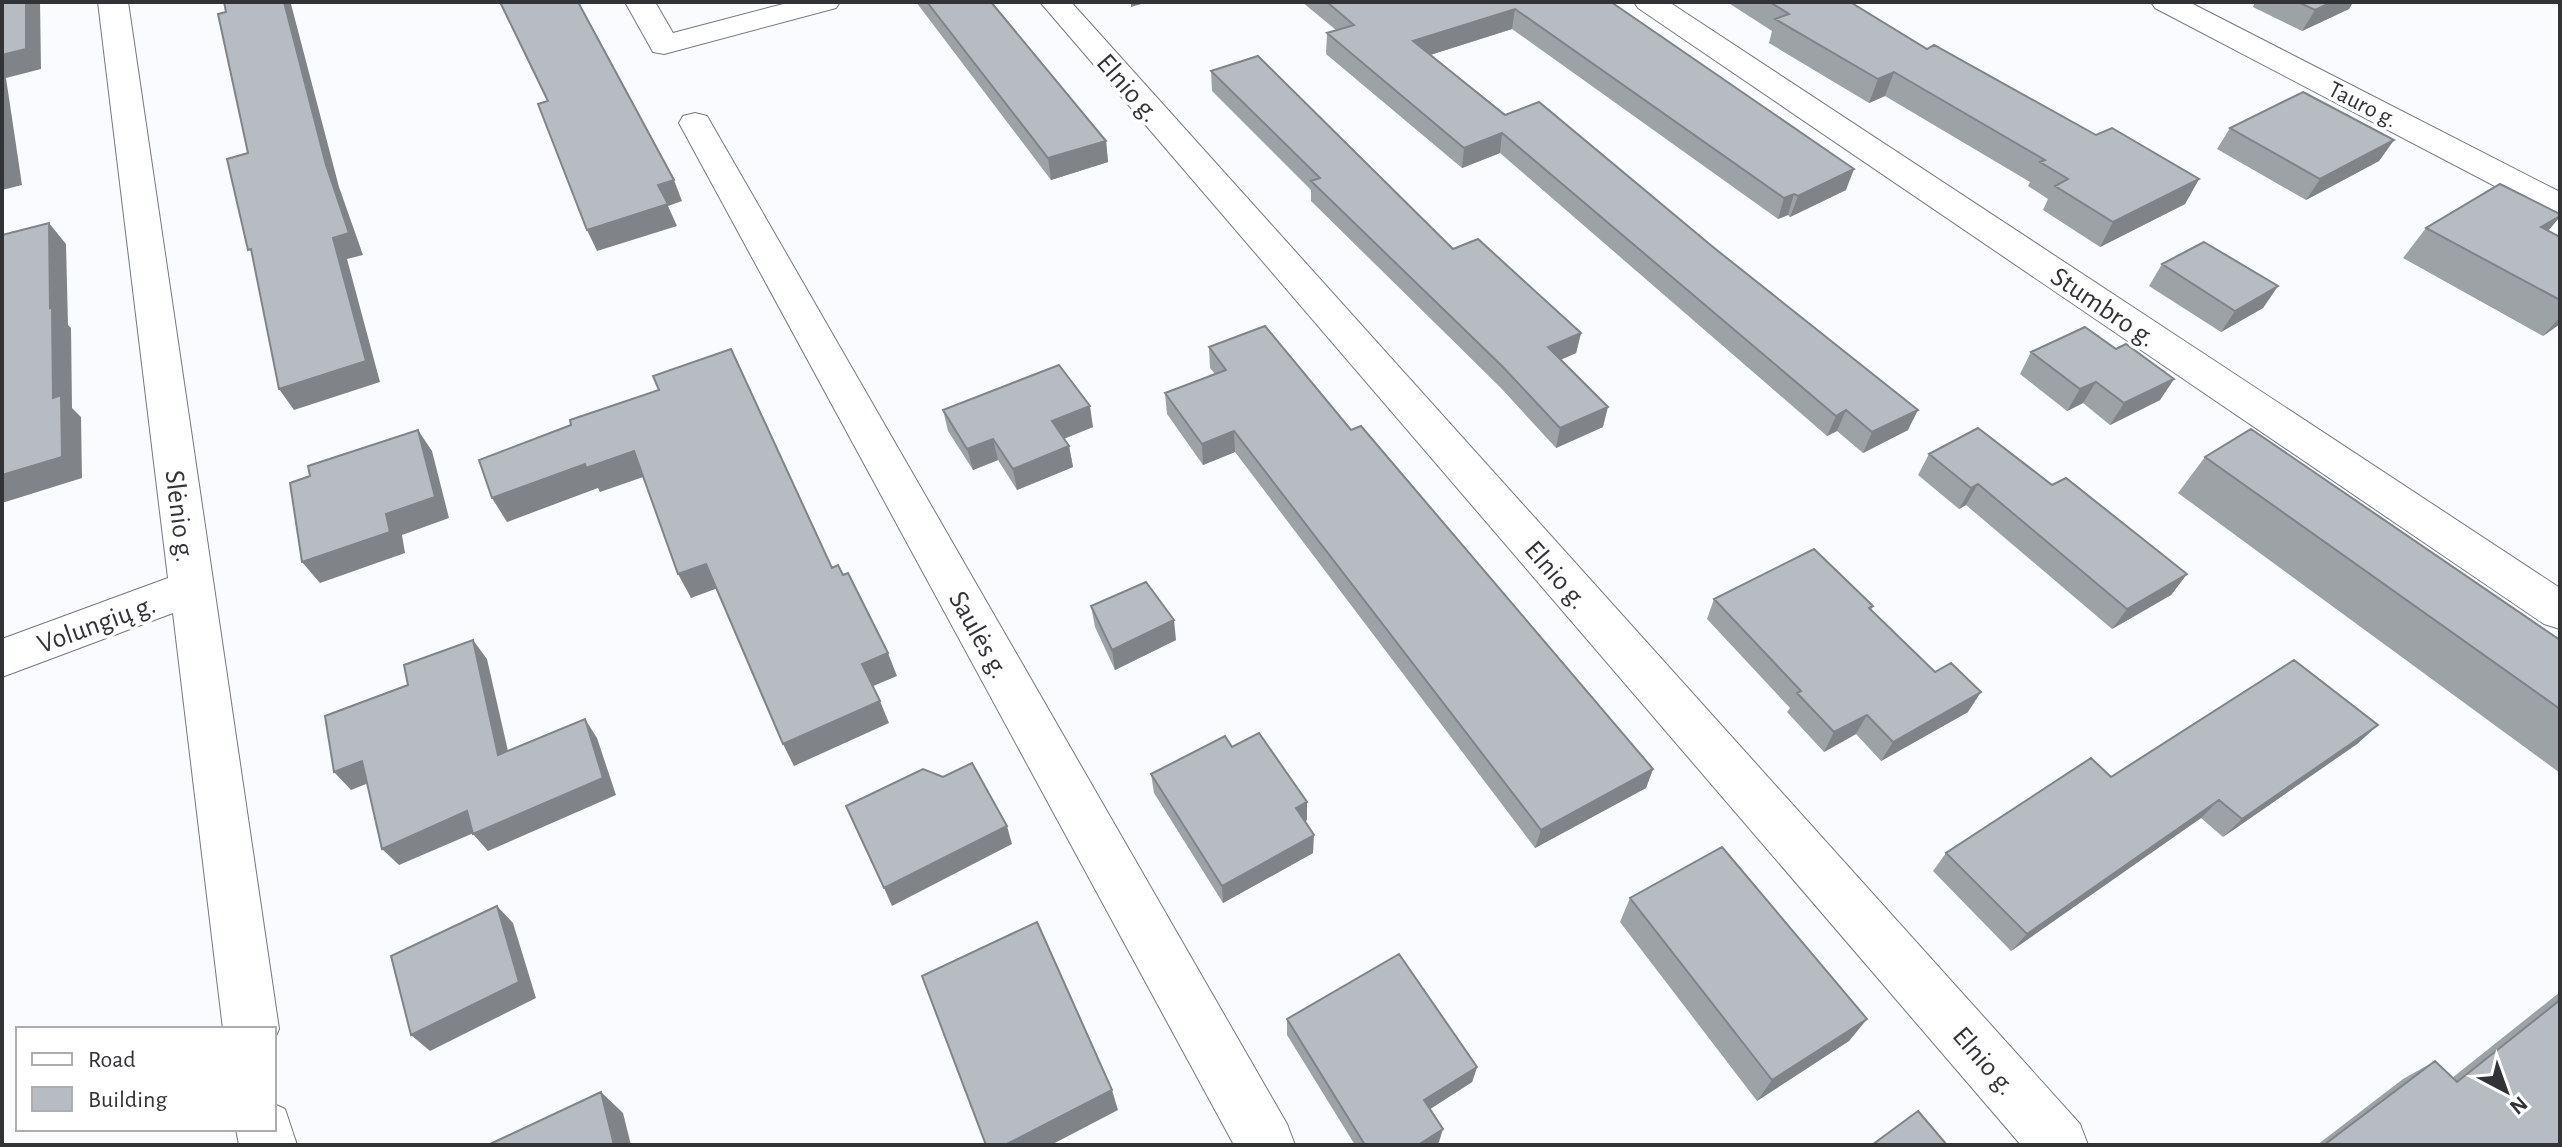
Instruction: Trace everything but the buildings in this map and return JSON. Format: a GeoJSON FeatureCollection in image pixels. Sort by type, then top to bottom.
{"type":"FeatureCollection","features":[{"type":"Feature","properties":{"kind":"street","name":"Slėnio g."},"geometry":{"type":"LineString","coordinates":[[113,2],[251,1027]]}},
{"type":"Feature","properties":{"kind":"street"},"geometry":{"type":"LineString","coordinates":[[640,2],[664,45],[825,2]]}},
{"type":"Feature","properties":{"kind":"street","name":"Elnio g."},"geometry":{"type":"LineString","coordinates":[[1055,2],[2059,1145]]}},
{"type":"Feature","properties":{"kind":"street","name":"Stumbro g."},"geometry":{"type":"LineString","coordinates":[[1649,2],[2560,611]]}},
{"type":"Feature","properties":{"kind":"street","name":"Tauro g."},"geometry":{"type":"LineString","coordinates":[[2166,2],[2560,206]]}},
{"type":"Feature","properties":{"kind":"street","name":"Saulės g."},"geometry":{"type":"LineString","coordinates":[[695,123],[1266,1145]]}},
{"type":"Feature","properties":{"kind":"street","name":"Volungių g."},"geometry":{"type":"LineString","coordinates":[[2,658],[190,588]]}}]}
